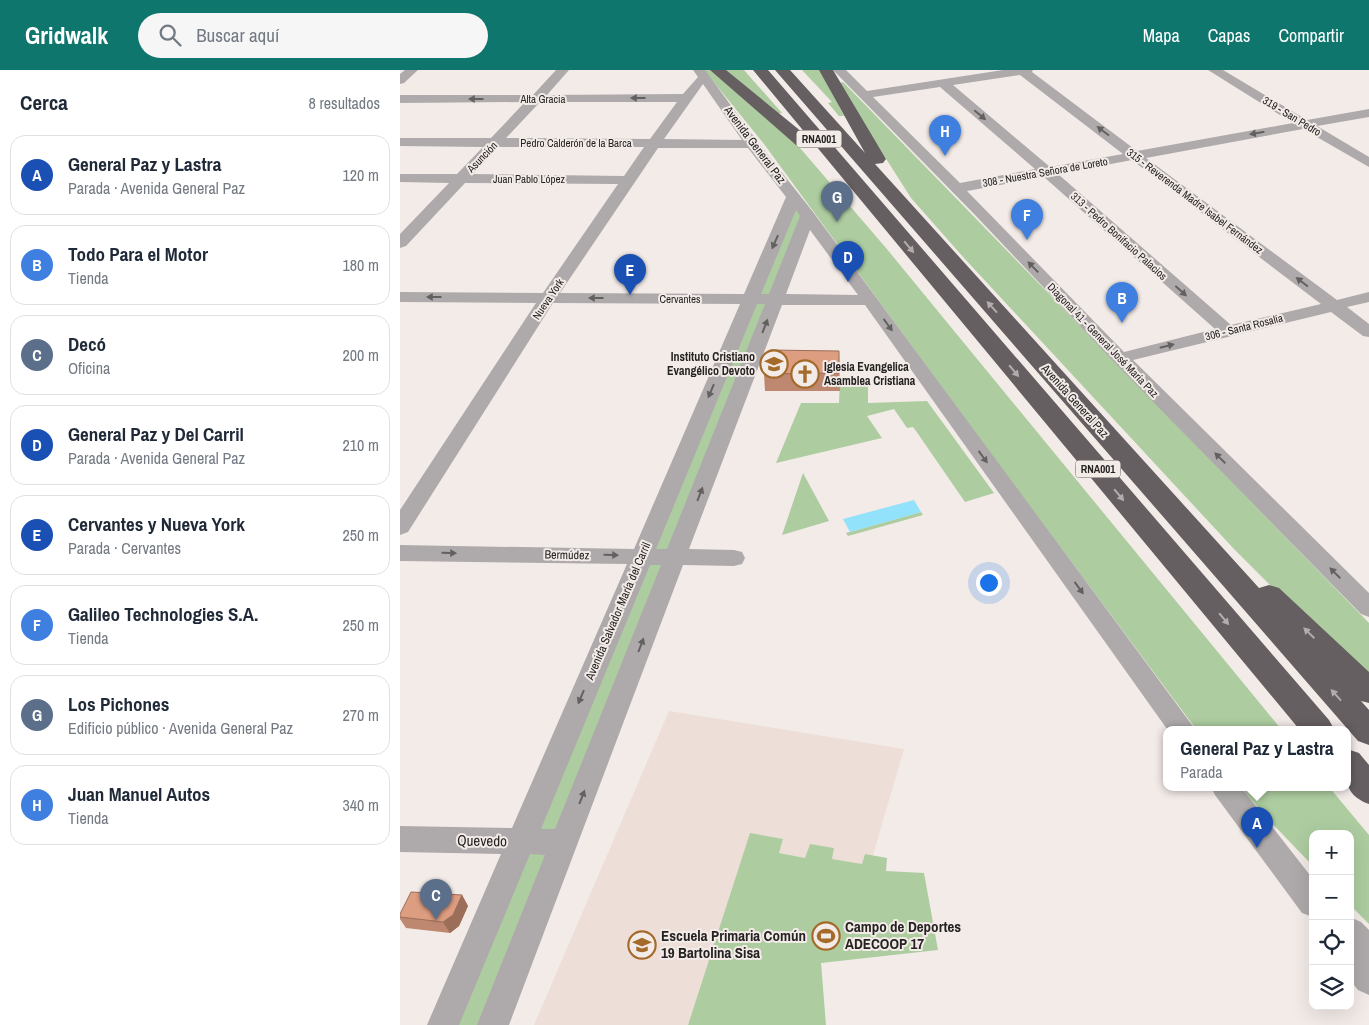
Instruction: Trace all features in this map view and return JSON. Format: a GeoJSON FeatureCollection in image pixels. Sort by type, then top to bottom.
{"type":"FeatureCollection","features":[{"type":"Feature","properties":{"kind":"highway","name":"Avenida General Paz"},"geometry":{"type":"LineString","coordinates":[[760,70],[1164,500],[1369,732]]}},
{"type":"Feature","properties":{"kind":"highway","name":"Avenida General Paz"},"geometry":{"type":"LineString","coordinates":[[782,70],[889,207],[1316,726]]}},
{"type":"Feature","properties":{"kind":"highway"},"geometry":{"type":"LineString","coordinates":[[826,70],[889,207]]}},
{"type":"Feature","properties":{"kind":"highway"},"geometry":{"type":"LineString","coordinates":[[707,73],[792,131],[822,162],[889,207]]}},
{"type":"Feature","properties":{"kind":"highway"},"geometry":{"type":"LineString","coordinates":[[1164,500],[1272,598],[1369,691]]}},
{"type":"Feature","properties":{"kind":"highway"},"geometry":{"type":"LineString","coordinates":[[1351,769],[1369,789]]}},
{"type":"Feature","properties":{"kind":"street"},"geometry":{"type":"LineString","coordinates":[[400,80],[412,70]]}},
{"type":"Feature","properties":{"kind":"street","name":"Asunción"},"geometry":{"type":"LineString","coordinates":[[400,244],[563,70]]}},
{"type":"Feature","properties":{"kind":"street","name":"Diagonal 41 - General José María Paz"},"geometry":{"type":"LineString","coordinates":[[839,70],[957,188],[1120,358],[1369,608]]}},
{"type":"Feature","properties":{"kind":"street"},"geometry":{"type":"LineString","coordinates":[[863,95],[1024,70]]}},
{"type":"Feature","properties":{"kind":"street","name":"315 - Reverenda Madre Isabel Fernández"},"geometry":{"type":"LineString","coordinates":[[1024,70],[1369,332]]}},
{"type":"Feature","properties":{"kind":"street","name":"319 - San Pedro"},"geometry":{"type":"LineString","coordinates":[[1214,70],[1369,163]]}},
{"type":"Feature","properties":{"kind":"street","name":"Nueva York"},"geometry":{"type":"LineString","coordinates":[[400,527],[548,298],[654,143],[698,82],[707,73]]}},
{"type":"Feature","properties":{"kind":"street","name":"Avenida General Paz"},"geometry":{"type":"LineString","coordinates":[[707,73],[752,144],[808,215],[1180,726]]}},
{"type":"Feature","properties":{"kind":"street","name":"313 - Pedro Bonifacio Palacios"},"geometry":{"type":"LineString","coordinates":[[943,83],[1227,331]]}},
{"type":"Feature","properties":{"kind":"street","name":"Alta Gracia"},"geometry":{"type":"LineString","coordinates":[[400,99],[687,98]]}},
{"type":"Feature","properties":{"kind":"street","name":"308 - Nuestra Señora de Loreto"},"geometry":{"type":"LineString","coordinates":[[957,188],[1369,113]]}},
{"type":"Feature","properties":{"kind":"street","name":"Pedro Calderón de la Barca"},"geometry":{"type":"LineString","coordinates":[[400,142],[752,144]]}},
{"type":"Feature","properties":{"kind":"street","name":"Juan Pablo López"},"geometry":{"type":"LineString","coordinates":[[400,178],[628,180]]}},
{"type":"Feature","properties":{"kind":"street","name":"Avenida Salvador María del Carril"},"geometry":{"type":"LineString","coordinates":[[443,1025],[794,197]]}},
{"type":"Feature","properties":{"kind":"street"},"geometry":{"type":"LineString","coordinates":[[493,1025],[808,215]]}},
{"type":"Feature","properties":{"kind":"street"},"geometry":{"type":"LineString","coordinates":[[408,217],[424,217]]}},
{"type":"Feature","properties":{"kind":"street","name":"Cervantes"},"geometry":{"type":"LineString","coordinates":[[400,297],[870,300]]}},
{"type":"Feature","properties":{"kind":"street","name":"306 - Santa Rosalía"},"geometry":{"type":"LineString","coordinates":[[1120,358],[1369,297]]}},
{"type":"Feature","properties":{"kind":"street","name":"Bermúdez"},"geometry":{"type":"LineString","coordinates":[[400,553],[734,558]]}},
{"type":"Feature","properties":{"kind":"street"},"geometry":{"type":"LineString","coordinates":[[1227,791],[1303,885]]}},
{"type":"Feature","properties":{"kind":"street","name":"Quevedo"},"geometry":{"type":"LineString","coordinates":[[400,839],[564,842]]}},
{"type":"Feature","properties":{"kind":"street"},"geometry":{"type":"LineString","coordinates":[[1354,936],[1369,951]]}},
{"type":"Feature","properties":{"kind":"street"},"geometry":{"type":"LineString","coordinates":[[1354,959],[1369,979]]}},
{"type":"Feature","properties":{"kind":"shaded area","name":"Escuela Primaria Común 19 Bartolina Sisa"},"geometry":{"type":"Polygon","coordinates":[[[669,711],[904,749],[873,855],[865,854],[862,864],[832,859],[834,848],[810,844],[805,858],[779,853],[783,840],[750,834],[688,1025],[534,1025],[669,711]]]}},
{"type":"Feature","properties":{"kind":"green space"},"geometry":{"type":"Polygon","coordinates":[[[704,70],[713,70],[800,148],[886,248],[1279,726],[1194,726],[988,450],[764,144],[704,70]]]}},
{"type":"Feature","properties":{"kind":"green space"},"geometry":{"type":"Polygon","coordinates":[[[723,70],[744,70],[782,113],[776,114],[723,70]]]}},
{"type":"Feature","properties":{"kind":"green space"},"geometry":{"type":"Polygon","coordinates":[[[802,70],[820,70],[844,116],[839,116],[828,103],[832,102],[802,70]]]}},
{"type":"Feature","properties":{"kind":"green space"},"geometry":{"type":"Polygon","coordinates":[[[843,82],[1369,623],[1369,684],[1234,549],[964,258],[911,198],[838,83],[843,82]]]}},
{"type":"Feature","properties":{"kind":"green space"},"geometry":{"type":"Polygon","coordinates":[[[794,197],[808,215],[493,1025],[443,1025],[794,197]]]}},
{"type":"Feature","properties":{"kind":"green space"},"geometry":{"type":"Polygon","coordinates":[[[840,380],[868,380],[868,403],[927,401],[994,493],[965,502],[913,427],[907,428],[894,409],[867,416],[882,438],[776,463],[801,403],[839,403],[840,380]]]}},
{"type":"Feature","properties":{"kind":"green space"},"geometry":{"type":"Polygon","coordinates":[[[803,473],[829,521],[782,535],[803,473]]]}},
{"type":"Feature","properties":{"kind":"green space"},"geometry":{"type":"Polygon","coordinates":[[[921,512],[923,515],[848,536],[846,533],[921,512]]]}},
{"type":"Feature","properties":{"kind":"green space"},"geometry":{"type":"Polygon","coordinates":[[[1244,791],[1332,791],[1369,835],[1369,924],[1354,909],[1354,830],[1309,830],[1309,862],[1265,816],[1244,791]]]}},
{"type":"Feature","properties":{"kind":"green space","name":"Campo de Deportes ADECOOP 17"},"geometry":{"type":"Polygon","coordinates":[[[750,833],[783,839],[779,853],[805,858],[810,844],[834,848],[832,859],[862,864],[865,854],[887,858],[886,871],[924,873],[938,950],[821,963],[826,1025],[688,1025],[750,833]]]}},
{"type":"Feature","properties":{"kind":"water"},"geometry":{"type":"Polygon","coordinates":[[[914,500],[921,512],[850,532],[843,519],[914,500]]]}},
{"type":"Feature","properties":{"kind":"building"},"geometry":{"type":"Polygon","coordinates":[[[770,350],[839,351],[839,373],[764,374],[770,350]]]}},
{"type":"Feature","properties":{"kind":"building"},"geometry":{"type":"Polygon","coordinates":[[[411,892],[462,895],[453,915],[443,922],[400,917],[411,892]]]}},
{"type":"Feature","properties":{"kind":"place","name":"Juan Manuel Autos"},"geometry":{"type":"Point","coordinates":[945,156]}},
{"type":"Feature","properties":{"kind":"place","name":"Los Pichones"},"geometry":{"type":"Point","coordinates":[837,222]}},
{"type":"Feature","properties":{"kind":"place","name":"Galileo Technologies S.A."},"geometry":{"type":"Point","coordinates":[1027,240]}},
{"type":"Feature","properties":{"kind":"place","name":"General Paz y Del Carril"},"geometry":{"type":"Point","coordinates":[848,282]}},
{"type":"Feature","properties":{"kind":"place","name":"Cervantes y Nueva York"},"geometry":{"type":"Point","coordinates":[630,295]}},
{"type":"Feature","properties":{"kind":"place","name":"Todo Para el Motor"},"geometry":{"type":"Point","coordinates":[1122,323]}},
{"type":"Feature","properties":{"kind":"place","name":"Instituto Cristiano Evangélico Devoto"},"geometry":{"type":"Point","coordinates":[774,364]}},
{"type":"Feature","properties":{"kind":"place","name":"Iglesia Evangelica Asamblea Cristiana"},"geometry":{"type":"Point","coordinates":[805,374]}},
{"type":"Feature","properties":{"kind":"place","name":"General Paz y Lastra"},"geometry":{"type":"Point","coordinates":[1257,848]}},
{"type":"Feature","properties":{"kind":"place","name":"Decó"},"geometry":{"type":"Point","coordinates":[436,920]}},
{"type":"Feature","properties":{"kind":"place","name":"Campo de Deportes ADECOOP 17"},"geometry":{"type":"Point","coordinates":[826,936]}},
{"type":"Feature","properties":{"kind":"place","name":"Escuela Primaria Común 19 Bartolina Sisa"},"geometry":{"type":"Point","coordinates":[642,945]}}]}
